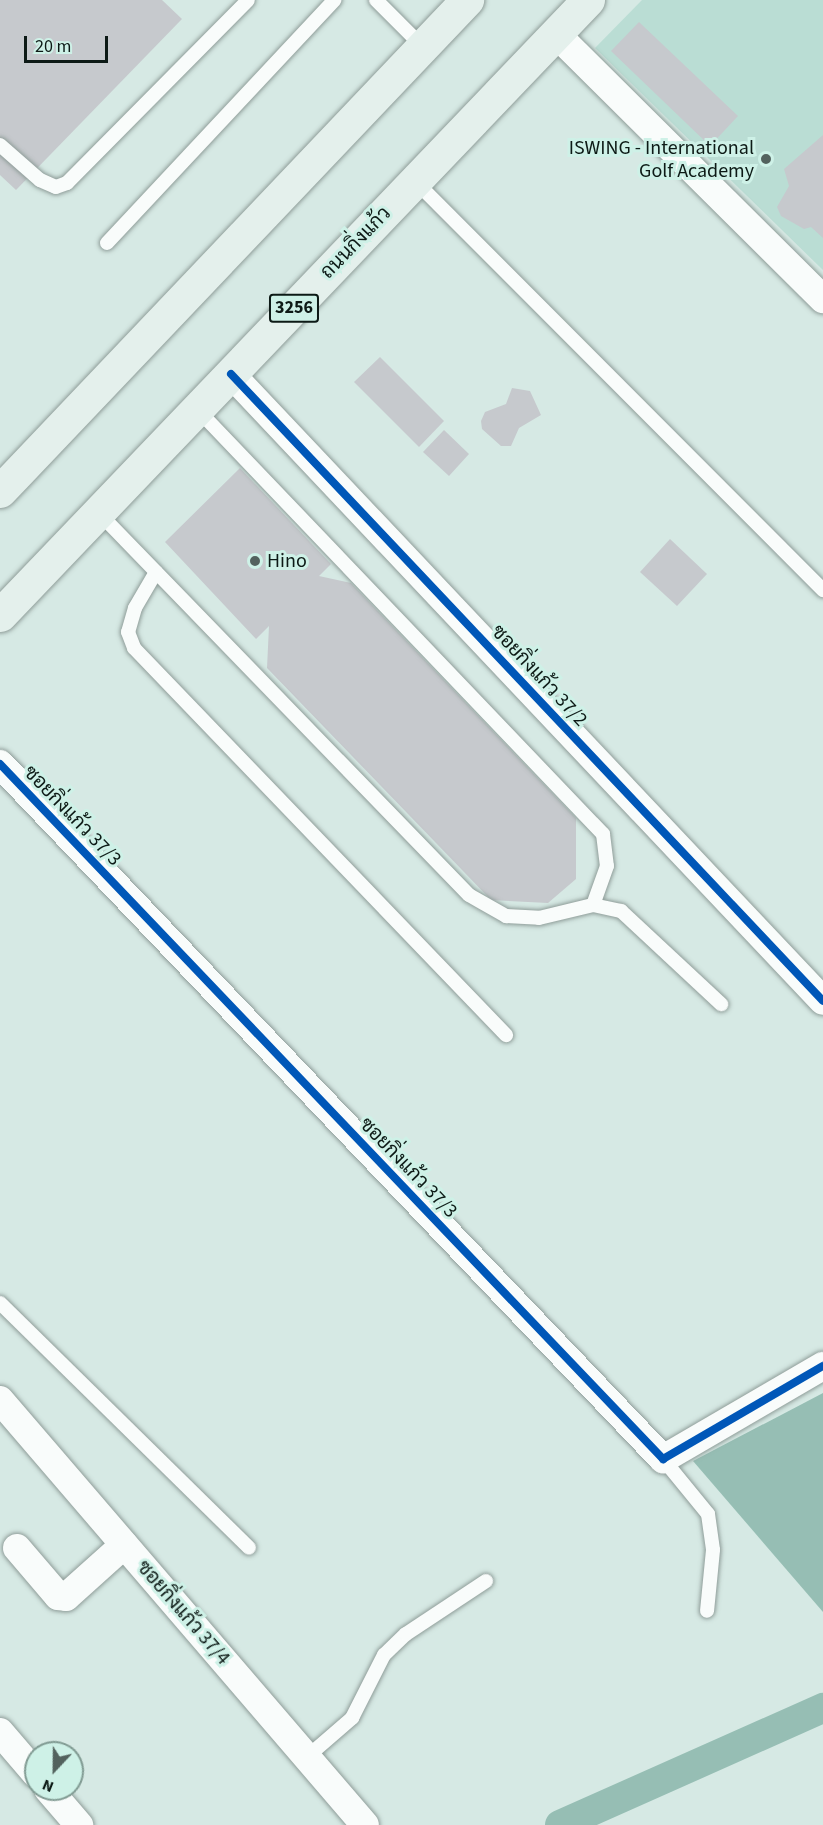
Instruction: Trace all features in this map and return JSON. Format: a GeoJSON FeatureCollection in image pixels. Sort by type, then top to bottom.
{"type":"FeatureCollection","features":[{"type":"Feature","properties":{"kind":"main road"},"geometry":{"type":"LineString","coordinates":[[0,491],[467,0]]}},
{"type":"Feature","properties":{"kind":"main road","name":"ถนนกิ่งแก้ว"},"geometry":{"type":"LineString","coordinates":[[0,615],[588,0]]}},
{"type":"Feature","properties":{"kind":"street"},"geometry":{"type":"LineString","coordinates":[[555,33],[823,298]]}},
{"type":"Feature","properties":{"kind":"street","name":"ซอยกิ่งแก้ว 37/2"},"geometry":{"type":"LineString","coordinates":[[231,374],[823,1001]]}},
{"type":"Feature","properties":{"kind":"street","name":"ซอยกิ่งแก้ว 37/3"},"geometry":{"type":"LineString","coordinates":[[0,764],[663,1459]]}},
{"type":"Feature","properties":{"kind":"street"},"geometry":{"type":"LineString","coordinates":[[663,1459],[823,1366]]}},
{"type":"Feature","properties":{"kind":"street","name":"ซอยกิ่งแก้ว 37/4"},"geometry":{"type":"LineString","coordinates":[[0,1400],[365,1825]]}},
{"type":"Feature","properties":{"kind":"street"},"geometry":{"type":"LineString","coordinates":[[17,1548],[58,1596],[66,1597],[124,1545]]}},
{"type":"Feature","properties":{"kind":"street"},"geometry":{"type":"LineString","coordinates":[[0,1732],[24,1760]]}},
{"type":"Feature","properties":{"kind":"street"},"geometry":{"type":"LineString","coordinates":[[58,1801],[79,1825]]}},
{"type":"Feature","properties":{"kind":"lane"},"geometry":{"type":"LineString","coordinates":[[0,145],[40,180],[56,187],[67,183],[248,0]]}},
{"type":"Feature","properties":{"kind":"lane"},"geometry":{"type":"LineString","coordinates":[[107,243],[334,0]]}},
{"type":"Feature","properties":{"kind":"lane"},"geometry":{"type":"LineString","coordinates":[[376,0],[423,47]]}},
{"type":"Feature","properties":{"kind":"lane"},"geometry":{"type":"LineString","coordinates":[[415,181],[823,591]]}},
{"type":"Feature","properties":{"kind":"lane"},"geometry":{"type":"LineString","coordinates":[[197,409],[603,834],[607,866],[593,905]]}},
{"type":"Feature","properties":{"kind":"lane"},"geometry":{"type":"LineString","coordinates":[[98,512],[469,895],[507,916],[539,918],[593,905],[621,911],[721,1004]]}},
{"type":"Feature","properties":{"kind":"lane"},"geometry":{"type":"LineString","coordinates":[[156,572],[135,608],[128,632],[134,648],[506,1035]]}},
{"type":"Feature","properties":{"kind":"lane"},"geometry":{"type":"LineString","coordinates":[[0,1304],[249,1548]]}},
{"type":"Feature","properties":{"kind":"lane"},"geometry":{"type":"LineString","coordinates":[[663,1459],[708,1514],[713,1550],[707,1611]]}},
{"type":"Feature","properties":{"kind":"lane"},"geometry":{"type":"LineString","coordinates":[[307,1757],[352,1718],[384,1655],[406,1634],[486,1581]]}},
{"type":"Feature","properties":{"kind":"shaded area","name":"ISWING - International Golf Academy"},"geometry":{"type":"Polygon","coordinates":[[[642,0],[823,0],[823,270],[595,48],[642,0]]]}},
{"type":"Feature","properties":{"kind":"shaded area"},"geometry":{"type":"Polygon","coordinates":[[[823,1393],[823,1612],[693,1461],[823,1393]]]}},
{"type":"Feature","properties":{"kind":"building"},"geometry":{"type":"Polygon","coordinates":[[[0,0],[162,0],[182,19],[16,190],[0,175],[0,0]]]}},
{"type":"Feature","properties":{"kind":"building"},"geometry":{"type":"Polygon","coordinates":[[[639,22],[738,116],[710,146],[611,51],[639,22]]]}},
{"type":"Feature","properties":{"kind":"building"},"geometry":{"type":"Polygon","coordinates":[[[823,135],[823,238],[811,227],[804,229],[781,216],[777,207],[789,186],[784,169],[823,135]]]}},
{"type":"Feature","properties":{"kind":"building"},"geometry":{"type":"Polygon","coordinates":[[[380,357],[444,421],[419,447],[354,382],[380,357]]]}},
{"type":"Feature","properties":{"kind":"building"},"geometry":{"type":"Polygon","coordinates":[[[512,388],[530,391],[541,415],[519,428],[511,446],[501,446],[482,429],[481,421],[485,412],[506,404],[512,388]]]}},
{"type":"Feature","properties":{"kind":"building"},"geometry":{"type":"Polygon","coordinates":[[[444,430],[469,454],[449,476],[423,452],[444,430]]]}},
{"type":"Feature","properties":{"kind":"building"},"geometry":{"type":"Polygon","coordinates":[[[240,468],[331,564],[319,576],[351,583],[576,818],[576,879],[548,903],[491,900],[267,668],[269,626],[256,639],[165,542],[240,468]]]}},
{"type":"Feature","properties":{"kind":"building"},"geometry":{"type":"Polygon","coordinates":[[[670,539],[707,574],[677,606],[640,572],[670,539]]]}},
{"type":"Feature","properties":{"kind":"waterway"},"geometry":{"type":"LineString","coordinates":[[560,1825],[823,1708]]}},
{"type":"Feature","properties":{"kind":"cycle path"},"geometry":{"type":"LineString","coordinates":[[231,374],[823,1001]]}},
{"type":"Feature","properties":{"kind":"cycle path"},"geometry":{"type":"LineString","coordinates":[[0,764],[663,1459],[823,1366]]}},
{"type":"Feature","properties":{"kind":"place","name":"ISWING - International Golf Academy"},"geometry":{"type":"Point","coordinates":[766,159]}},
{"type":"Feature","properties":{"kind":"place","name":"Hino"},"geometry":{"type":"Point","coordinates":[255,561]}}]}
